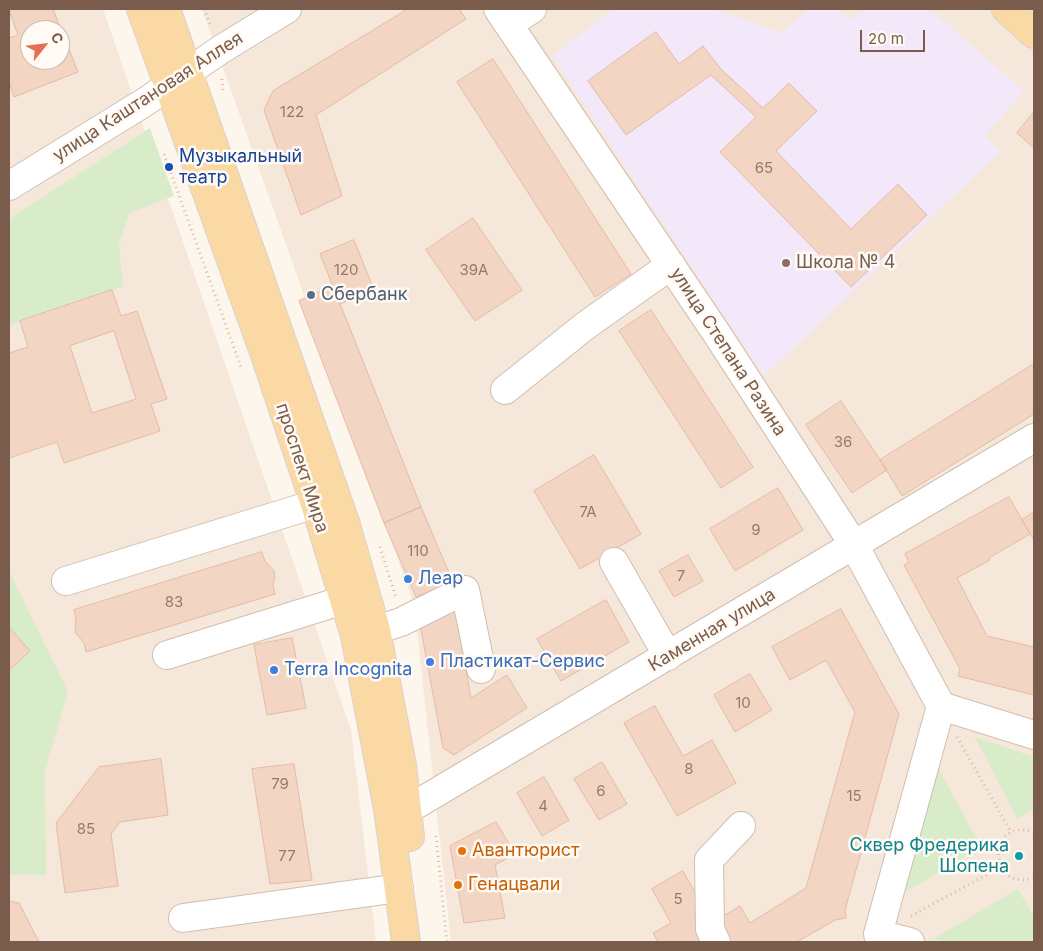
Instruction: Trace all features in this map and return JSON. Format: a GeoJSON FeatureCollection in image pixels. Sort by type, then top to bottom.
{"type":"FeatureCollection","features":[{"type":"Feature","properties":{"kind":"main road","name":"проспект Мира"},"geometry":{"type":"LineString","coordinates":[[141,9],[179,79],[337,497],[376,630],[402,765],[399,815],[399,888],[406,942]]}},
{"type":"Feature","properties":{"kind":"main road","name":"проспект Мира"},"geometry":{"type":"LineString","coordinates":[[166,9],[179,79],[265,355],[315,504],[355,636],[399,815],[424,942]]}},
{"type":"Feature","properties":{"kind":"main road"},"geometry":{"type":"LineString","coordinates":[[1006,9],[1034,34]]}},
{"type":"Feature","properties":{"kind":"street","name":"улица Каштановая Аллея"},"geometry":{"type":"LineString","coordinates":[[9,186],[287,9]]}},
{"type":"Feature","properties":{"kind":"street"},"geometry":{"type":"LineString","coordinates":[[504,16],[532,9]]}},
{"type":"Feature","properties":{"kind":"street","name":"улица Степана Разина"},"geometry":{"type":"LineString","coordinates":[[504,16],[671,265],[854,546],[941,706]]}},
{"type":"Feature","properties":{"kind":"street"},"geometry":{"type":"LineString","coordinates":[[505,390],[585,326],[671,265]]}},
{"type":"Feature","properties":{"kind":"street","name":"Каменная улица"},"geometry":{"type":"LineString","coordinates":[[399,815],[1034,438]]}},
{"type":"Feature","properties":{"kind":"street"},"geometry":{"type":"LineString","coordinates":[[66,581],[315,504]]}},
{"type":"Feature","properties":{"kind":"street"},"geometry":{"type":"LineString","coordinates":[[614,562],[668,656]]}},
{"type":"Feature","properties":{"kind":"street"},"geometry":{"type":"LineString","coordinates":[[376,630],[401,622],[465,590],[481,669]]}},
{"type":"Feature","properties":{"kind":"street"},"geometry":{"type":"LineString","coordinates":[[167,656],[344,600]]}},
{"type":"Feature","properties":{"kind":"street"},"geometry":{"type":"LineString","coordinates":[[910,942],[872,938],[941,706],[1034,735]]}},
{"type":"Feature","properties":{"kind":"street"},"geometry":{"type":"LineString","coordinates":[[716,942],[710,928],[709,860],[741,826]]}},
{"type":"Feature","properties":{"kind":"street"},"geometry":{"type":"LineString","coordinates":[[183,918],[399,888]]}},
{"type":"Feature","properties":{"kind":"path"},"geometry":{"type":"LineString","coordinates":[[164,152],[243,372]]}},
{"type":"Feature","properties":{"kind":"path"},"geometry":{"type":"LineString","coordinates":[[941,706],[1011,832]]}},
{"type":"Feature","properties":{"kind":"path"},"geometry":{"type":"LineString","coordinates":[[1034,832],[1024,830],[1011,832],[999,845],[997,855],[1000,867],[1015,879],[1034,879]]}},
{"type":"Feature","properties":{"kind":"path"},"geometry":{"type":"LineString","coordinates":[[872,938],[1000,867]]}},
{"type":"Feature","properties":{"kind":"shaded area"},"geometry":{"type":"Polygon","coordinates":[[[9,9],[103,9],[351,730],[376,942],[9,942],[9,9]]]}},
{"type":"Feature","properties":{"kind":"shaded area"},"geometry":{"type":"Polygon","coordinates":[[[202,9],[1034,9],[1034,942],[451,942],[414,604],[202,9]]]}},
{"type":"Feature","properties":{"kind":"shaded area","name":"Школа № 4"},"geometry":{"type":"Polygon","coordinates":[[[614,9],[714,9],[781,33],[808,9],[837,9],[851,20],[862,9],[930,9],[1024,91],[985,135],[1001,151],[764,376],[552,56],[614,9]]]}},
{"type":"Feature","properties":{"kind":"green space"},"geometry":{"type":"Polygon","coordinates":[[[150,128],[174,196],[129,213],[119,245],[123,287],[9,326],[9,219],[150,128]]]}},
{"type":"Feature","properties":{"kind":"green space"},"geometry":{"type":"Polygon","coordinates":[[[9,571],[68,692],[45,771],[46,875],[9,875],[9,571]]]}},
{"type":"Feature","properties":{"kind":"green space"},"geometry":{"type":"Polygon","coordinates":[[[975,737],[1034,757],[1034,809],[1017,819],[975,737]]]}},
{"type":"Feature","properties":{"kind":"green space"},"geometry":{"type":"Polygon","coordinates":[[[935,762],[981,847],[895,898],[935,762]]]}},
{"type":"Feature","properties":{"kind":"green space"},"geometry":{"type":"Polygon","coordinates":[[[1018,889],[1034,917],[1034,942],[946,942],[933,939],[1018,889]]]}},
{"type":"Feature","properties":{"kind":"building"},"geometry":{"type":"Polygon","coordinates":[[[11,9],[53,9],[57,20],[20,20],[20,70],[70,70],[70,52],[78,72],[14,97],[9,82],[9,38],[18,35],[9,11],[11,9]]]}},
{"type":"Feature","properties":{"kind":"building"},"geometry":{"type":"Polygon","coordinates":[[[408,9],[459,9],[466,19],[316,115],[342,196],[301,215],[264,110],[273,91],[408,9]]]}},
{"type":"Feature","properties":{"kind":"building"},"geometry":{"type":"Polygon","coordinates":[[[656,32],[679,64],[703,46],[721,69],[763,108],[789,83],[817,111],[776,151],[851,229],[898,184],[927,215],[851,287],[720,152],[756,117],[711,75],[626,135],[588,81],[656,32]]]}},
{"type":"Feature","properties":{"kind":"building"},"geometry":{"type":"Polygon","coordinates":[[[493,59],[631,274],[595,297],[457,82],[493,59]]]}},
{"type":"Feature","properties":{"kind":"building"},"geometry":{"type":"Polygon","coordinates":[[[1034,112],[1034,148],[1017,133],[1034,112]]]}},
{"type":"Feature","properties":{"kind":"building"},"geometry":{"type":"Polygon","coordinates":[[[473,218],[522,290],[475,321],[426,250],[473,218]]]}},
{"type":"Feature","properties":{"kind":"building"},"geometry":{"type":"Polygon","coordinates":[[[354,240],[374,290],[340,304],[320,254],[354,240]]]}},
{"type":"Feature","properties":{"kind":"building"},"geometry":{"type":"Polygon","coordinates":[[[333,286],[421,507],[384,523],[299,301],[333,286]]]}},
{"type":"Feature","properties":{"kind":"building"},"geometry":{"type":"Polygon","coordinates":[[[112,290],[121,316],[137,311],[167,399],[151,404],[160,431],[64,463],[57,442],[9,458],[9,353],[28,347],[20,321],[112,290]],[[114,331],[70,346],[92,413],[136,399],[114,331]]]}},
{"type":"Feature","properties":{"kind":"building"},"geometry":{"type":"Polygon","coordinates":[[[651,310],[753,467],[721,488],[619,331],[651,310]]]}},
{"type":"Feature","properties":{"kind":"building"},"geometry":{"type":"Polygon","coordinates":[[[1034,364],[1034,414],[902,496],[880,460],[1034,364]]]}},
{"type":"Feature","properties":{"kind":"building"},"geometry":{"type":"Polygon","coordinates":[[[841,401],[887,470],[852,493],[806,425],[841,401]]]}},
{"type":"Feature","properties":{"kind":"building"},"geometry":{"type":"Polygon","coordinates":[[[594,455],[641,534],[580,569],[534,491],[594,455]]]}},
{"type":"Feature","properties":{"kind":"building"},"geometry":{"type":"Polygon","coordinates":[[[778,488],[803,530],[735,571],[710,529],[778,488]]]}},
{"type":"Feature","properties":{"kind":"building"},"geometry":{"type":"Polygon","coordinates":[[[1009,497],[1030,534],[989,558],[990,560],[957,578],[987,636],[1034,647],[1034,695],[958,676],[960,669],[904,565],[909,562],[905,554],[1009,497]]]}},
{"type":"Feature","properties":{"kind":"building"},"geometry":{"type":"Polygon","coordinates":[[[421,507],[453,582],[416,597],[384,523],[421,507]]]}},
{"type":"Feature","properties":{"kind":"building"},"geometry":{"type":"Polygon","coordinates":[[[1034,512],[1034,540],[1022,520],[1034,512]]]}},
{"type":"Feature","properties":{"kind":"building"},"geometry":{"type":"Polygon","coordinates":[[[262,552],[265,561],[274,571],[273,585],[275,594],[86,652],[84,643],[75,632],[76,619],[74,610],[262,552]]]}},
{"type":"Feature","properties":{"kind":"building"},"geometry":{"type":"Polygon","coordinates":[[[688,555],[703,581],[674,597],[659,571],[688,555]]]}},
{"type":"Feature","properties":{"kind":"building"},"geometry":{"type":"Polygon","coordinates":[[[606,600],[629,642],[561,681],[537,639],[606,600]]]}},
{"type":"Feature","properties":{"kind":"building"},"geometry":{"type":"Polygon","coordinates":[[[455,608],[471,698],[507,675],[527,708],[454,755],[443,748],[419,619],[455,608]]]}},
{"type":"Feature","properties":{"kind":"building"},"geometry":{"type":"Polygon","coordinates":[[[841,609],[899,714],[845,910],[846,918],[835,920],[797,942],[725,942],[713,922],[740,906],[750,923],[806,888],[855,712],[826,660],[790,680],[772,647],[841,609]]]}},
{"type":"Feature","properties":{"kind":"building"},"geometry":{"type":"Polygon","coordinates":[[[9,627],[30,651],[9,670],[9,627]]]}},
{"type":"Feature","properties":{"kind":"building"},"geometry":{"type":"Polygon","coordinates":[[[292,638],[306,708],[267,715],[254,645],[292,638]]]}},
{"type":"Feature","properties":{"kind":"building"},"geometry":{"type":"Polygon","coordinates":[[[750,674],[772,710],[735,732],[714,695],[750,674]]]}},
{"type":"Feature","properties":{"kind":"building"},"geometry":{"type":"Polygon","coordinates":[[[655,706],[683,756],[712,740],[736,783],[677,816],[624,723],[655,706]]]}},
{"type":"Feature","properties":{"kind":"building"},"geometry":{"type":"Polygon","coordinates":[[[161,759],[168,815],[120,822],[111,834],[118,886],[65,893],[56,823],[99,767],[161,759]]]}},
{"type":"Feature","properties":{"kind":"building"},"geometry":{"type":"Polygon","coordinates":[[[602,762],[627,804],[599,820],[574,779],[602,762]]]}},
{"type":"Feature","properties":{"kind":"building"},"geometry":{"type":"Polygon","coordinates":[[[294,764],[312,880],[270,884],[252,769],[294,764]]]}},
{"type":"Feature","properties":{"kind":"building"},"geometry":{"type":"Polygon","coordinates":[[[544,777],[569,820],[542,836],[517,793],[544,777]]]}},
{"type":"Feature","properties":{"kind":"building"},"geometry":{"type":"Polygon","coordinates":[[[496,822],[515,854],[495,865],[505,918],[464,923],[450,846],[496,822]]]}},
{"type":"Feature","properties":{"kind":"building"},"geometry":{"type":"Polygon","coordinates":[[[683,871],[704,909],[694,914],[710,942],[658,942],[653,933],[671,923],[652,889],[683,871]]]}},
{"type":"Feature","properties":{"kind":"building"},"geometry":{"type":"Polygon","coordinates":[[[9,901],[19,903],[39,942],[9,942],[9,901]]]}},
{"type":"Feature","properties":{"kind":"place","name":"Музыкальный театр"},"geometry":{"type":"Point","coordinates":[169,167]}},
{"type":"Feature","properties":{"kind":"place","name":"Школа № 4"},"geometry":{"type":"Point","coordinates":[786,263]}},
{"type":"Feature","properties":{"kind":"place","name":"Сбербанк"},"geometry":{"type":"Point","coordinates":[311,295]}},
{"type":"Feature","properties":{"kind":"place","name":"Леар"},"geometry":{"type":"Point","coordinates":[408,579]}},
{"type":"Feature","properties":{"kind":"place","name":"Пластикат-Сервис"},"geometry":{"type":"Point","coordinates":[430,662]}},
{"type":"Feature","properties":{"kind":"place","name":"Terra Incognita"},"geometry":{"type":"Point","coordinates":[274,670]}},
{"type":"Feature","properties":{"kind":"place","name":"Авантюрист"},"geometry":{"type":"Point","coordinates":[462,851]}},
{"type":"Feature","properties":{"kind":"place","name":"Сквер Фредерика Шопена"},"geometry":{"type":"Point","coordinates":[1019,856]}},
{"type":"Feature","properties":{"kind":"place","name":"Генацвали"},"geometry":{"type":"Point","coordinates":[458,885]}}]}
